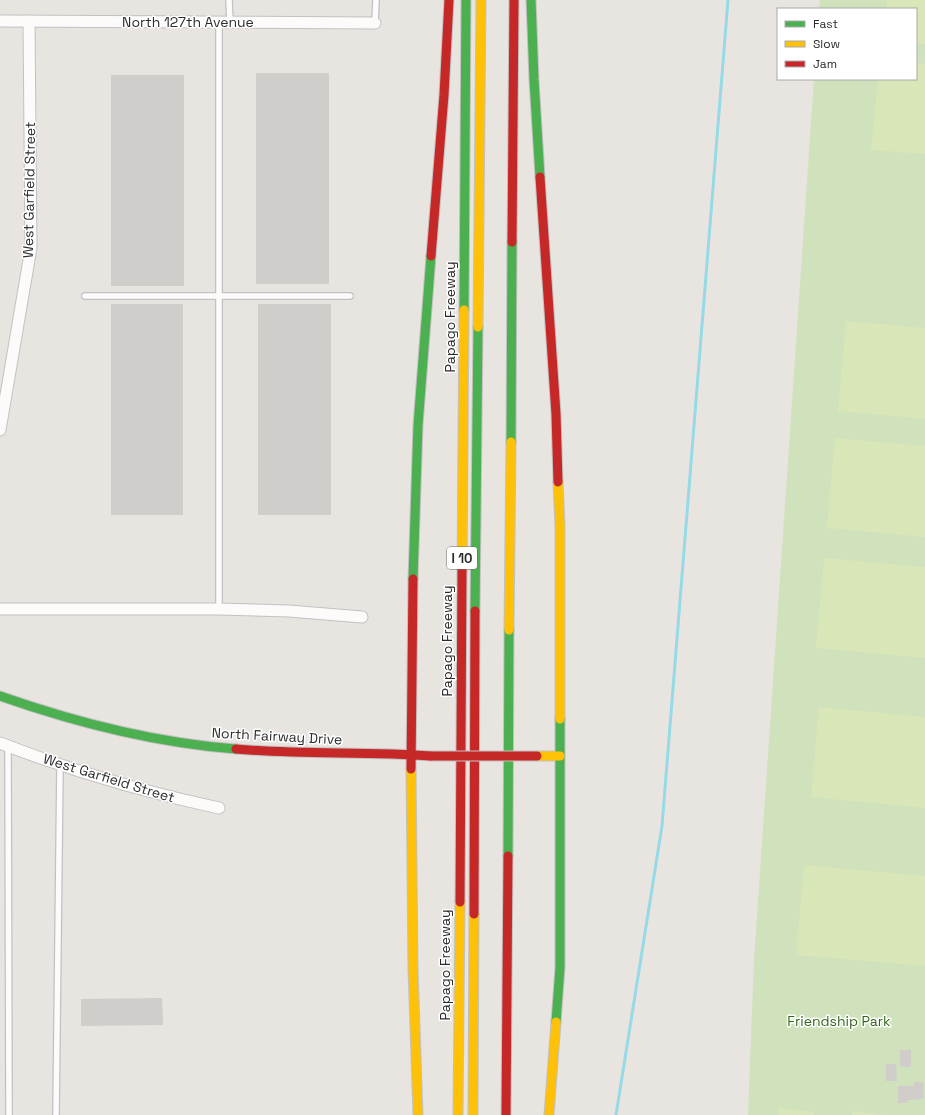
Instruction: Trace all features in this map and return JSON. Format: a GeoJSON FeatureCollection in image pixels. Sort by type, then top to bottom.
{"type":"FeatureCollection","features":[{"type":"Feature","properties":{"kind":"main road"},"geometry":{"type":"LineString","coordinates":[[418,1115],[414,1046],[412,949],[411,754],[414,535],[418,425],[425,316],[444,93],[448,0]]}},
{"type":"Feature","properties":{"kind":"main road","name":"Papago Freeway"},"geometry":{"type":"LineString","coordinates":[[458,1115],[466,0]]}},
{"type":"Feature","properties":{"kind":"main road"},"geometry":{"type":"LineString","coordinates":[[473,1115],[481,0]]}},
{"type":"Feature","properties":{"kind":"main road"},"geometry":{"type":"LineString","coordinates":[[506,1115],[514,0]]}},
{"type":"Feature","properties":{"kind":"main road"},"geometry":{"type":"LineString","coordinates":[[531,0],[534,80],[557,422],[560,526],[560,968],[549,1115]]}},
{"type":"Feature","properties":{"kind":"main road","name":"North Fairway Drive"},"geometry":{"type":"LineString","coordinates":[[0,696],[67,718],[122,732],[176,743],[294,753],[411,754],[431,756],[560,756]]}},
{"type":"Feature","properties":{"kind":"street","name":"West Garfield Street"},"geometry":{"type":"LineString","coordinates":[[0,430],[31,248],[29,20]]}},
{"type":"Feature","properties":{"kind":"street","name":"North 127th Avenue"},"geometry":{"type":"LineString","coordinates":[[0,21],[375,23]]}},
{"type":"Feature","properties":{"kind":"street"},"geometry":{"type":"LineString","coordinates":[[0,609],[288,610],[362,617]]}},
{"type":"Feature","properties":{"kind":"street","name":"West Garfield Street"},"geometry":{"type":"LineString","coordinates":[[4,745],[60,766],[155,794],[219,808]]}},
{"type":"Feature","properties":{"kind":"lane"},"geometry":{"type":"LineString","coordinates":[[219,609],[218,295],[224,22],[229,0]]}},
{"type":"Feature","properties":{"kind":"lane"},"geometry":{"type":"LineString","coordinates":[[375,23],[376,0]]}},
{"type":"Feature","properties":{"kind":"lane"},"geometry":{"type":"LineString","coordinates":[[85,296],[350,296]]}},
{"type":"Feature","properties":{"kind":"lane"},"geometry":{"type":"LineString","coordinates":[[4,745],[9,1115]]}},
{"type":"Feature","properties":{"kind":"lane"},"geometry":{"type":"LineString","coordinates":[[56,1115],[60,766]]}},
{"type":"Feature","properties":{"kind":"green space","name":"Friendship Park"},"geometry":{"type":"Polygon","coordinates":[[[820,0],[925,0],[925,1115],[748,1115],[754,960],[814,80],[917,80],[917,8],[819,8],[820,0]]]}},
{"type":"Feature","properties":{"kind":"green space"},"geometry":{"type":"Polygon","coordinates":[[[887,0],[925,0],[925,44],[917,43],[917,8],[886,8],[887,0]]]}},
{"type":"Feature","properties":{"kind":"green space"},"geometry":{"type":"Polygon","coordinates":[[[917,63],[925,64],[925,154],[871,150],[878,80],[917,80],[917,63]]]}},
{"type":"Feature","properties":{"kind":"green space"},"geometry":{"type":"Polygon","coordinates":[[[846,321],[925,328],[925,419],[838,411],[846,321]]]}},
{"type":"Feature","properties":{"kind":"green space"},"geometry":{"type":"Polygon","coordinates":[[[835,438],[925,446],[925,537],[827,528],[835,438]]]}},
{"type":"Feature","properties":{"kind":"green space"},"geometry":{"type":"Polygon","coordinates":[[[824,558],[925,567],[925,658],[816,648],[824,558]]]}},
{"type":"Feature","properties":{"kind":"green space"},"geometry":{"type":"Polygon","coordinates":[[[819,707],[925,717],[925,808],[811,797],[819,707]]]}},
{"type":"Feature","properties":{"kind":"green space"},"geometry":{"type":"Polygon","coordinates":[[[804,865],[925,876],[925,966],[796,955],[804,865]]]}},
{"type":"Feature","properties":{"kind":"green space"},"geometry":{"type":"Polygon","coordinates":[[[779,1108],[814,1112],[814,1115],[779,1115],[779,1108]]]}},
{"type":"Feature","properties":{"kind":"green space"},"geometry":{"type":"Polygon","coordinates":[[[853,1111],[883,1115],[852,1115],[853,1111]]]}},
{"type":"Feature","properties":{"kind":"building"},"geometry":{"type":"Polygon","coordinates":[[[256,73],[329,73],[329,284],[256,284],[256,73]]]}},
{"type":"Feature","properties":{"kind":"building"},"geometry":{"type":"Polygon","coordinates":[[[111,75],[184,75],[184,286],[111,286],[111,75]]]}},
{"type":"Feature","properties":{"kind":"building"},"geometry":{"type":"Polygon","coordinates":[[[111,304],[183,304],[183,515],[111,515],[111,304]]]}},
{"type":"Feature","properties":{"kind":"building"},"geometry":{"type":"Polygon","coordinates":[[[258,304],[331,304],[331,515],[258,515],[258,304]]]}},
{"type":"Feature","properties":{"kind":"building"},"geometry":{"type":"Polygon","coordinates":[[[162,998],[163,1025],[81,1026],[81,999],[162,998]]]}},
{"type":"Feature","properties":{"kind":"building"},"geometry":{"type":"Polygon","coordinates":[[[900,1050],[911,1050],[911,1067],[900,1067],[900,1050]]]}},
{"type":"Feature","properties":{"kind":"building"},"geometry":{"type":"Polygon","coordinates":[[[886,1064],[896,1064],[897,1081],[886,1081],[886,1064]]]}},
{"type":"Feature","properties":{"kind":"building"},"geometry":{"type":"Polygon","coordinates":[[[914,1082],[923,1082],[924,1099],[908,1100],[908,1103],[898,1103],[898,1086],[914,1086],[914,1082]]]}},
{"type":"Feature","properties":{"kind":"waterway"},"geometry":{"type":"LineString","coordinates":[[616,1115],[662,826],[728,0]]}},
{"type":"Feature","properties":{"kind":"traffic: fast"},"geometry":{"type":"LineString","coordinates":[[464,310],[466,0]]}},
{"type":"Feature","properties":{"kind":"traffic: fast"},"geometry":{"type":"LineString","coordinates":[[531,0],[540,177]]}},
{"type":"Feature","properties":{"kind":"traffic: fast"},"geometry":{"type":"LineString","coordinates":[[511,442],[512,242]]}},
{"type":"Feature","properties":{"kind":"traffic: fast"},"geometry":{"type":"LineString","coordinates":[[413,579],[418,425],[431,256]]}},
{"type":"Feature","properties":{"kind":"traffic: fast"},"geometry":{"type":"LineString","coordinates":[[475,611],[478,327]]}},
{"type":"Feature","properties":{"kind":"traffic: fast"},"geometry":{"type":"LineString","coordinates":[[508,856],[509,630]]}},
{"type":"Feature","properties":{"kind":"traffic: fast"},"geometry":{"type":"LineString","coordinates":[[0,696],[58,715],[146,737],[236,749]]}},
{"type":"Feature","properties":{"kind":"traffic: fast"},"geometry":{"type":"LineString","coordinates":[[556,1022],[560,968],[560,719]]}},
{"type":"Feature","properties":{"kind":"traffic: slow"},"geometry":{"type":"LineString","coordinates":[[478,327],[481,0]]}},
{"type":"Feature","properties":{"kind":"traffic: slow"},"geometry":{"type":"LineString","coordinates":[[462,570],[464,310]]}},
{"type":"Feature","properties":{"kind":"traffic: slow"},"geometry":{"type":"LineString","coordinates":[[509,630],[511,442]]}},
{"type":"Feature","properties":{"kind":"traffic: slow"},"geometry":{"type":"LineString","coordinates":[[558,482],[560,526],[560,719]]}},
{"type":"Feature","properties":{"kind":"traffic: slow"},"geometry":{"type":"LineString","coordinates":[[537,756],[560,756]]}},
{"type":"Feature","properties":{"kind":"traffic: slow"},"geometry":{"type":"LineString","coordinates":[[411,769],[413,969],[418,1115]]}},
{"type":"Feature","properties":{"kind":"traffic: slow"},"geometry":{"type":"LineString","coordinates":[[458,1115],[460,902]]}},
{"type":"Feature","properties":{"kind":"traffic: slow"},"geometry":{"type":"LineString","coordinates":[[473,1115],[474,914]]}},
{"type":"Feature","properties":{"kind":"traffic: slow"},"geometry":{"type":"LineString","coordinates":[[549,1115],[556,1022]]}},
{"type":"Feature","properties":{"kind":"traffic: jam"},"geometry":{"type":"LineString","coordinates":[[431,256],[444,95],[449,0]]}},
{"type":"Feature","properties":{"kind":"traffic: jam"},"geometry":{"type":"LineString","coordinates":[[512,242],[514,0]]}},
{"type":"Feature","properties":{"kind":"traffic: jam"},"geometry":{"type":"LineString","coordinates":[[540,177],[556,414],[558,482]]}},
{"type":"Feature","properties":{"kind":"traffic: jam"},"geometry":{"type":"LineString","coordinates":[[460,902],[462,570]]}},
{"type":"Feature","properties":{"kind":"traffic: jam"},"geometry":{"type":"LineString","coordinates":[[411,769],[413,579]]}},
{"type":"Feature","properties":{"kind":"traffic: jam"},"geometry":{"type":"LineString","coordinates":[[474,914],[475,611]]}},
{"type":"Feature","properties":{"kind":"traffic: jam"},"geometry":{"type":"LineString","coordinates":[[236,749],[285,752],[431,756]]}},
{"type":"Feature","properties":{"kind":"traffic: jam"},"geometry":{"type":"LineString","coordinates":[[431,756],[537,756]]}},
{"type":"Feature","properties":{"kind":"traffic: jam"},"geometry":{"type":"LineString","coordinates":[[506,1115],[508,856]]}}]}
